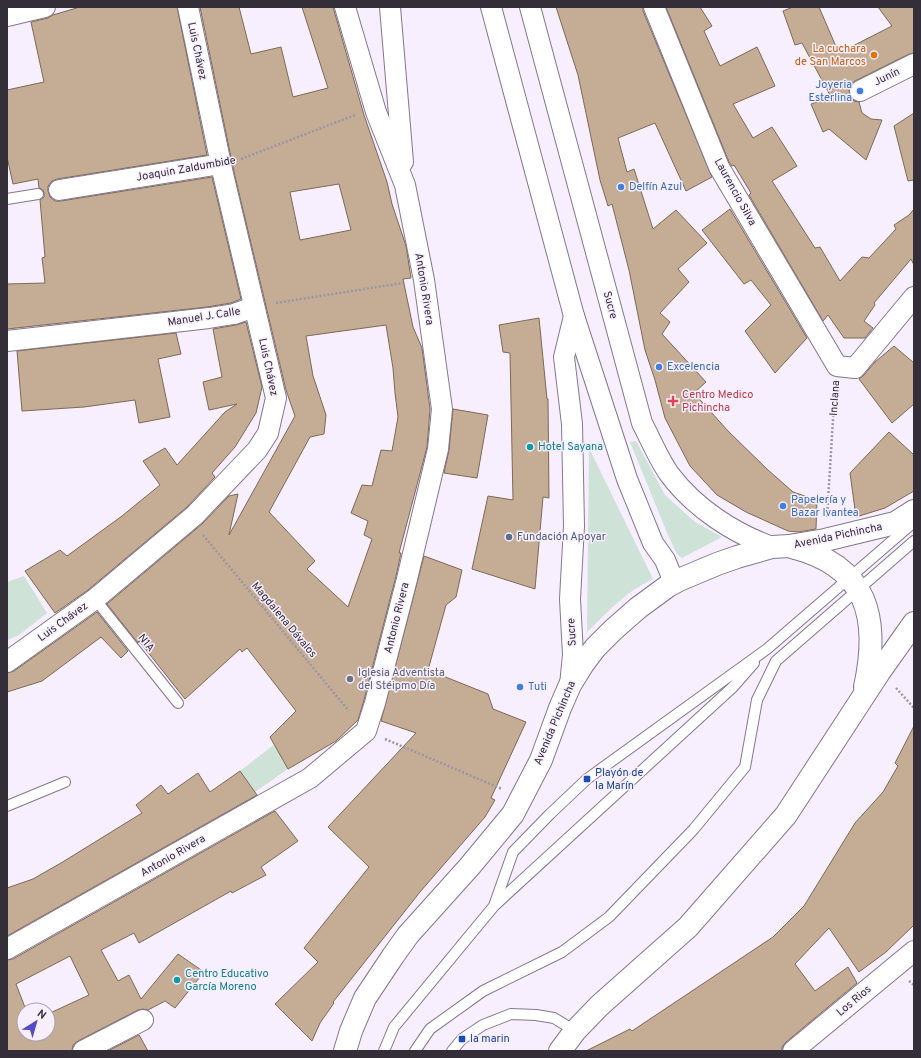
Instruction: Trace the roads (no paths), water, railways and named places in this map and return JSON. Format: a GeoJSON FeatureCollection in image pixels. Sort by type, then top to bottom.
{"type":"FeatureCollection","features":[{"type":"Feature","properties":{"kind":"main road","name":"Avenida Pichincha"},"geometry":{"type":"LineString","coordinates":[[345,1051],[351,1031],[365,998],[392,956],[408,935],[470,866],[513,814],[541,760],[570,685],[595,648],[613,630],[638,608],[674,582],[737,557],[781,547],[825,540],[895,523],[914,511]]}},
{"type":"Feature","properties":{"kind":"main road"},"geometry":{"type":"LineString","coordinates":[[781,547],[820,556],[838,567],[854,583],[865,603],[871,634],[870,657],[864,696]]}},
{"type":"Feature","properties":{"kind":"main road"},"geometry":{"type":"LineString","coordinates":[[555,1051],[607,999],[688,927],[786,815],[914,623]]}},
{"type":"Feature","properties":{"kind":"main road"},"geometry":{"type":"LineString","coordinates":[[560,1051],[575,1031]]}},
{"type":"Feature","properties":{"kind":"street"},"geometry":{"type":"LineString","coordinates":[[7,16],[45,7]]}},
{"type":"Feature","properties":{"kind":"street","name":"Luis Chávez"},"geometry":{"type":"LineString","coordinates":[[7,662],[94,599],[190,519],[257,450],[268,433],[276,398],[221,164],[188,7]]}},
{"type":"Feature","properties":{"kind":"street","name":"Antonio Rivera"},"geometry":{"type":"LineString","coordinates":[[345,7],[376,112],[405,185]]}},
{"type":"Feature","properties":{"kind":"street","name":"Antonio Rivera"},"geometry":{"type":"LineString","coordinates":[[7,949],[310,778],[366,731],[375,703],[407,579],[438,449],[442,409],[424,280],[405,185],[390,7]]}},
{"type":"Feature","properties":{"kind":"street","name":"Sucre"},"geometry":{"type":"LineString","coordinates":[[491,7],[574,316],[627,479],[653,543],[665,560],[674,582]]}},
{"type":"Feature","properties":{"kind":"street","name":"Sucre"},"geometry":{"type":"LineString","coordinates":[[530,7],[642,423],[669,474],[686,495],[732,529],[755,541],[781,547]]}},
{"type":"Feature","properties":{"kind":"street","name":"Laurencio Silva"},"geometry":{"type":"LineString","coordinates":[[654,7],[719,167],[837,366]]}},
{"type":"Feature","properties":{"kind":"street","name":"Junín"},"geometry":{"type":"LineString","coordinates":[[860,91],[914,64]]}},
{"type":"Feature","properties":{"kind":"street","name":"Joaquin Zaldumbide"},"geometry":{"type":"LineString","coordinates":[[59,190],[221,164]]}},
{"type":"Feature","properties":{"kind":"street","name":"Inclana"},"geometry":{"type":"LineString","coordinates":[[837,366],[855,368],[914,297]]}},
{"type":"Feature","properties":{"kind":"street","name":"Manuel J. Calle"},"geometry":{"type":"LineString","coordinates":[[7,341],[209,318],[234,314],[254,307]]}},
{"type":"Feature","properties":{"kind":"street","name":"Sucre"},"geometry":{"type":"LineString","coordinates":[[570,685],[573,655],[570,599],[574,526],[572,424],[564,357],[574,316]]}},
{"type":"Feature","properties":{"kind":"street","name":"Los Rios"},"geometry":{"type":"LineString","coordinates":[[793,1051],[914,951]]}},
{"type":"Feature","properties":{"kind":"street"},"geometry":{"type":"LineString","coordinates":[[83,1051],[143,1020]]}},
{"type":"Feature","properties":{"kind":"lane"},"geometry":{"type":"LineString","coordinates":[[7,199],[38,194]]}},
{"type":"Feature","properties":{"kind":"lane"},"geometry":{"type":"LineString","coordinates":[[415,1051],[430,1029],[483,991],[562,952],[609,917],[693,830],[745,767],[757,700],[776,661],[914,522]]}},
{"type":"Feature","properties":{"kind":"lane"},"geometry":{"type":"LineString","coordinates":[[494,906],[513,852],[587,779],[767,649],[854,583],[914,542]]}},
{"type":"Feature","properties":{"kind":"lane","name":"N1A"},"geometry":{"type":"LineString","coordinates":[[94,599],[178,703]]}},
{"type":"Feature","properties":{"kind":"lane"},"geometry":{"type":"LineString","coordinates":[[384,1051],[394,1027],[494,906],[733,687],[767,649]]}},
{"type":"Feature","properties":{"kind":"lane"},"geometry":{"type":"LineString","coordinates":[[7,806],[65,782]]}},
{"type":"Feature","properties":{"kind":"lane"},"geometry":{"type":"LineString","coordinates":[[452,1051],[462,1039],[483,1025],[511,1014],[536,1015],[554,1018],[575,1031]]}},
{"type":"Feature","properties":{"kind":"place","name":"La cuchara de San Marcos"},"geometry":{"type":"Point","coordinates":[874,55]}},
{"type":"Feature","properties":{"kind":"place","name":"Joyeria Esterlina"},"geometry":{"type":"Point","coordinates":[860,91]}},
{"type":"Feature","properties":{"kind":"place","name":"Delfín Azul"},"geometry":{"type":"Point","coordinates":[621,187]}},
{"type":"Feature","properties":{"kind":"place","name":"Excelencia"},"geometry":{"type":"Point","coordinates":[659,367]}},
{"type":"Feature","properties":{"kind":"place","name":"Centro Medico Pichincha"},"geometry":{"type":"Point","coordinates":[673,401]}},
{"type":"Feature","properties":{"kind":"place","name":"Hotel Sayana"},"geometry":{"type":"Point","coordinates":[530,447]}},
{"type":"Feature","properties":{"kind":"place","name":"Papelería y Bazar Ivantea"},"geometry":{"type":"Point","coordinates":[783,506]}},
{"type":"Feature","properties":{"kind":"place","name":"Fundación Apoyar"},"geometry":{"type":"Point","coordinates":[509,537]}},
{"type":"Feature","properties":{"kind":"place","name":"Iglesia Adventista del Stéipmo Día"},"geometry":{"type":"Point","coordinates":[350,679]}},
{"type":"Feature","properties":{"kind":"place","name":"Tuti"},"geometry":{"type":"Point","coordinates":[520,687]}},
{"type":"Feature","properties":{"kind":"place","name":"Playón de la Marín"},"geometry":{"type":"Point","coordinates":[587,779]}},
{"type":"Feature","properties":{"kind":"place","name":"Centro Educativo García Moreno"},"geometry":{"type":"Point","coordinates":[177,980]}},
{"type":"Feature","properties":{"kind":"place","name":"la marin"},"geometry":{"type":"Point","coordinates":[462,1039]}}]}
